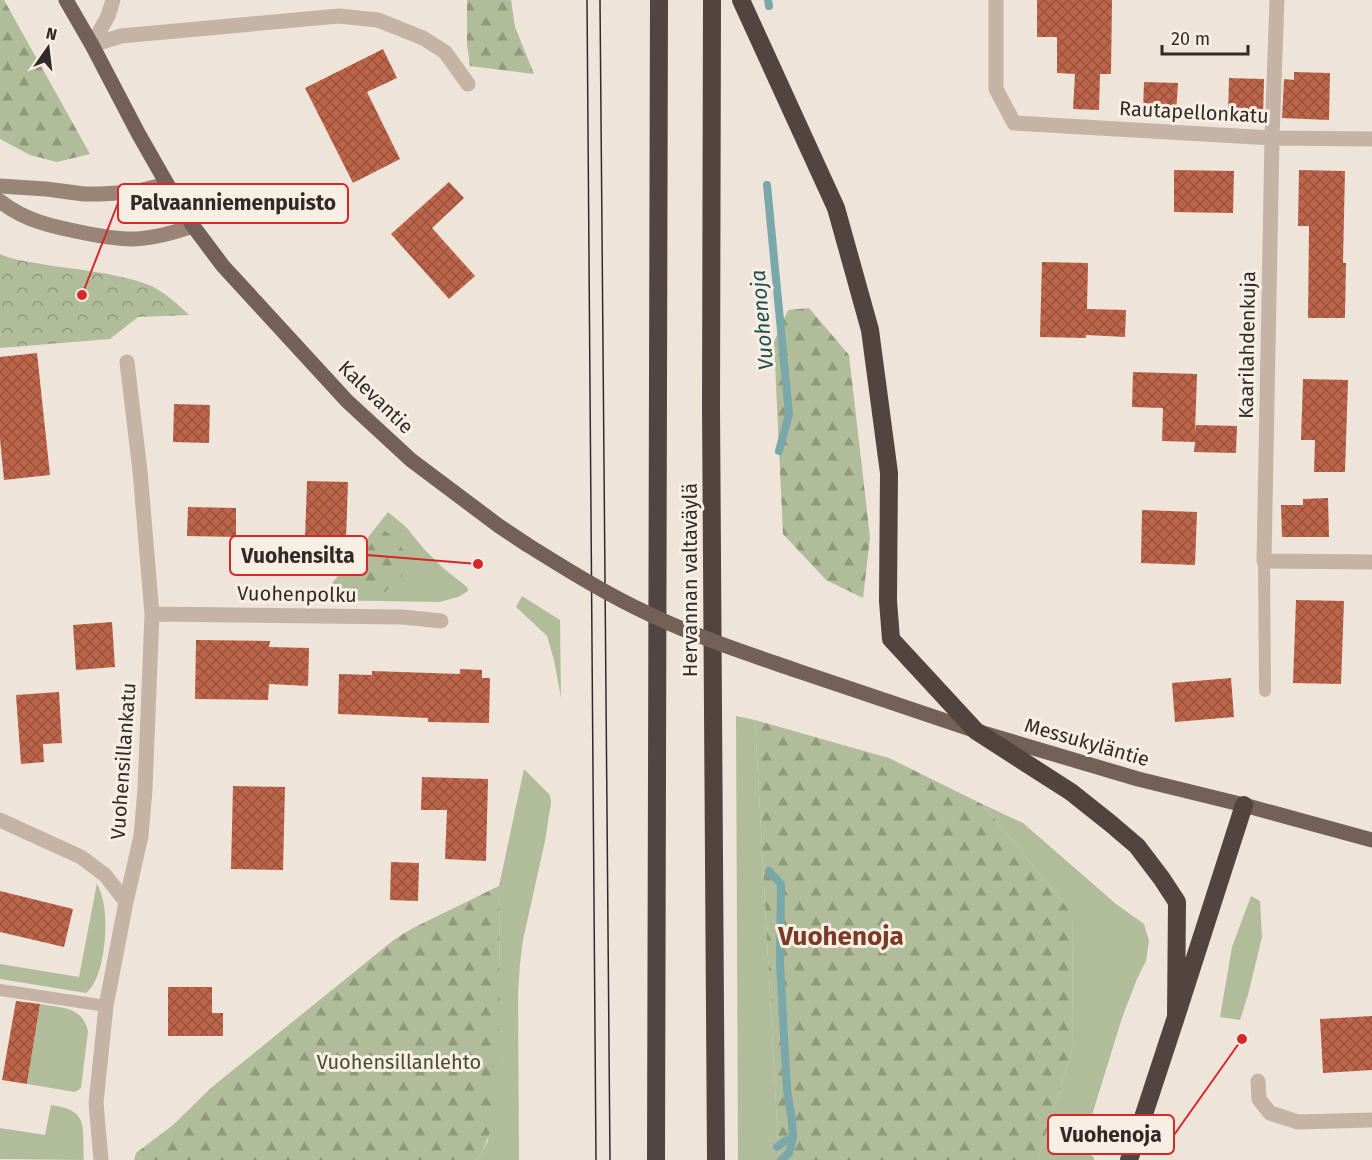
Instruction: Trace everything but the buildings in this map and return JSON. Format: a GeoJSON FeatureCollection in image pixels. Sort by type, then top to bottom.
{"type":"FeatureCollection","features":[{"type":"Feature","properties":{"kind":"highway","name":"Hervannan valtaväylä"},"geometry":{"type":"LineString","coordinates":[[656,1160],[659,0]]}},
{"type":"Feature","properties":{"kind":"highway","name":"Hervannan valtaväylä"},"geometry":{"type":"LineString","coordinates":[[712,0],[711,418],[717,1160]]}},
{"type":"Feature","properties":{"kind":"highway"},"geometry":{"type":"LineString","coordinates":[[741,0],[836,208],[870,330],[889,473],[888,602],[891,639],[976,732],[1071,792],[1137,846],[1162,879],[1177,902],[1176,1017]]}},
{"type":"Feature","properties":{"kind":"highway"},"geometry":{"type":"LineString","coordinates":[[1129,1160],[1244,805]]}},
{"type":"Feature","properties":{"kind":"main road","name":"Kalevantie"},"geometry":{"type":"LineString","coordinates":[[66,0],[138,133],[193,226],[240,285],[347,401],[411,460],[499,526],[587,582],[649,614],[722,645],[795,670]]}},
{"type":"Feature","properties":{"kind":"main road"},"geometry":{"type":"LineString","coordinates":[[0,186],[101,194],[134,192],[167,184]]}},
{"type":"Feature","properties":{"kind":"main road"},"geometry":{"type":"LineString","coordinates":[[0,201],[11,210],[33,221],[110,238],[146,238],[170,234],[193,226]]}},
{"type":"Feature","properties":{"kind":"main road","name":"Messukyläntie"},"geometry":{"type":"LineString","coordinates":[[795,670],[976,732],[1138,779],[1372,840]]}},
{"type":"Feature","properties":{"kind":"street"},"geometry":{"type":"LineString","coordinates":[[92,45],[108,16],[113,0]]}},
{"type":"Feature","properties":{"kind":"street","name":"Rautapellonkatu"},"geometry":{"type":"LineString","coordinates":[[996,0],[996,89],[1014,123],[1272,138],[1372,139]]}},
{"type":"Feature","properties":{"kind":"street","name":"Kaarilahdenkuja"},"geometry":{"type":"LineString","coordinates":[[1264,561],[1272,138],[1277,0]]}},
{"type":"Feature","properties":{"kind":"street"},"geometry":{"type":"LineString","coordinates":[[92,45],[121,36],[339,16],[378,20],[423,38],[445,52],[468,84]]}},
{"type":"Feature","properties":{"kind":"street","name":"Vuohensillankatu"},"geometry":{"type":"LineString","coordinates":[[101,1160],[96,1103],[106,1006],[141,836],[152,614],[140,471],[127,362]]}},
{"type":"Feature","properties":{"kind":"street"},"geometry":{"type":"LineString","coordinates":[[1264,561],[1372,562]]}},
{"type":"Feature","properties":{"kind":"street","name":"Vuohenpolku"},"geometry":{"type":"LineString","coordinates":[[152,614],[403,617],[441,621]]}},
{"type":"Feature","properties":{"kind":"street"},"geometry":{"type":"LineString","coordinates":[[0,820],[81,857],[105,875],[126,902]]}},
{"type":"Feature","properties":{"kind":"street"},"geometry":{"type":"LineString","coordinates":[[1258,1081],[1259,1099],[1270,1113],[1298,1122],[1372,1120]]}},
{"type":"Feature","properties":{"kind":"lane","name":"Kaarilahdenkuja"},"geometry":{"type":"LineString","coordinates":[[1264,561],[1265,691]]}},
{"type":"Feature","properties":{"kind":"lane"},"geometry":{"type":"LineString","coordinates":[[0,990],[106,1006]]}},
{"type":"Feature","properties":{"kind":"green space"},"geometry":{"type":"Polygon","coordinates":[[[0,0],[4,0],[90,154],[57,162],[30,155],[0,139],[0,0]]]}},
{"type":"Feature","properties":{"kind":"green space"},"geometry":{"type":"Polygon","coordinates":[[[467,0],[511,0],[515,27],[534,74],[470,66],[467,44],[467,0]]]}},
{"type":"Feature","properties":{"kind":"green space"},"geometry":{"type":"Polygon","coordinates":[[[0,254],[22,261],[135,280],[160,291],[189,315],[138,317],[110,339],[0,348],[0,254]]]}},
{"type":"Feature","properties":{"kind":"green space"},"geometry":{"type":"Polygon","coordinates":[[[809,308],[849,355],[870,537],[863,598],[826,580],[783,534],[774,342],[788,310],[809,308]]]}},
{"type":"Feature","properties":{"kind":"green space"},"geometry":{"type":"Polygon","coordinates":[[[388,512],[406,527],[443,568],[467,587],[468,591],[458,597],[439,602],[319,600],[388,512]]]}},
{"type":"Feature","properties":{"kind":"green space"},"geometry":{"type":"Polygon","coordinates":[[[385,531],[396,539],[408,558],[402,576],[385,592],[346,594],[338,590],[340,583],[379,534],[385,531]]]}},
{"type":"Feature","properties":{"kind":"green space"},"geometry":{"type":"Polygon","coordinates":[[[522,596],[560,620],[561,698],[547,636],[516,607],[522,596]]]}},
{"type":"Feature","properties":{"kind":"green space"},"geometry":{"type":"Polygon","coordinates":[[[736,716],[755,720],[779,1160],[738,1160],[736,716]]]}},
{"type":"Feature","properties":{"kind":"green space"},"geometry":{"type":"Polygon","coordinates":[[[755,720],[889,758],[982,804],[1072,913],[1073,1046],[1038,1160],[779,1160],[755,720]]]}},
{"type":"Feature","properties":{"kind":"green space"},"geometry":{"type":"Polygon","coordinates":[[[524,769],[550,795],[551,803],[520,963],[518,994],[519,1160],[477,1160],[488,1141],[500,962],[499,886],[524,769]]]}},
{"type":"Feature","properties":{"kind":"green space"},"geometry":{"type":"Polygon","coordinates":[[[982,804],[1023,823],[1116,904],[1144,924],[1149,941],[1146,961],[1122,1018],[1083,1144],[1094,1160],[1038,1160],[1073,1046],[1072,913],[982,804]]]}},
{"type":"Feature","properties":{"kind":"green space"},"geometry":{"type":"Polygon","coordinates":[[[97,883],[104,906],[105,940],[97,977],[86,993],[0,979],[0,964],[79,977],[97,883]]]}},
{"type":"Feature","properties":{"kind":"green space","name":"Vuohensillanlehto"},"geometry":{"type":"Polygon","coordinates":[[[499,886],[500,990],[497,1095],[491,1129],[477,1160],[134,1160],[136,1153],[173,1125],[212,1087],[395,939],[499,886]]]}},
{"type":"Feature","properties":{"kind":"green space"},"geometry":{"type":"Polygon","coordinates":[[[1251,896],[1260,901],[1262,937],[1248,995],[1240,1020],[1220,1017],[1232,947],[1251,896]]]}},
{"type":"Feature","properties":{"kind":"green space"},"geometry":{"type":"Polygon","coordinates":[[[40,1004],[70,1010],[81,1017],[85,1023],[88,1031],[81,1088],[75,1092],[27,1084],[40,1004]]]}},
{"type":"Feature","properties":{"kind":"green space"},"geometry":{"type":"Polygon","coordinates":[[[51,1105],[64,1107],[78,1116],[83,1129],[84,1160],[0,1159],[0,1128],[45,1135],[51,1105]]]}},
{"type":"Feature","properties":{"kind":"waterway","name":"Vuohenoja"},"geometry":{"type":"LineString","coordinates":[[768,0],[769,6]]}},
{"type":"Feature","properties":{"kind":"waterway","name":"Vuohenoja"},"geometry":{"type":"LineString","coordinates":[[767,185],[789,414],[779,451]]}},
{"type":"Feature","properties":{"kind":"waterway","name":"Vuohenoja"},"geometry":{"type":"LineString","coordinates":[[769,871],[781,884],[780,963],[787,1090],[793,1138],[777,1147]]}},
{"type":"Feature","properties":{"kind":"waterway","name":"Vuohenoja"},"geometry":{"type":"LineString","coordinates":[[781,1160],[789,1153],[793,1138]]}},
{"type":"Feature","properties":{"kind":"tram line"},"geometry":{"type":"LineString","coordinates":[[587,0],[596,1160]]}},
{"type":"Feature","properties":{"kind":"tram line"},"geometry":{"type":"LineString","coordinates":[[600,0],[610,1160]]}},
{"type":"Feature","properties":{"kind":"place","name":"Palvaanniemenpuisto"},"geometry":{"type":"Point","coordinates":[82,295]}},
{"type":"Feature","properties":{"kind":"place","name":"Vuohensilta"},"geometry":{"type":"Point","coordinates":[478,564]}},
{"type":"Feature","properties":{"kind":"place","name":"Vuohenoja"},"geometry":{"type":"Point","coordinates":[1242,1039]}},
{"type":"Feature","properties":{"kind":"district","name":"Vuohenoja"},"geometry":{"type":"Point","coordinates":[841,936]}}]}
